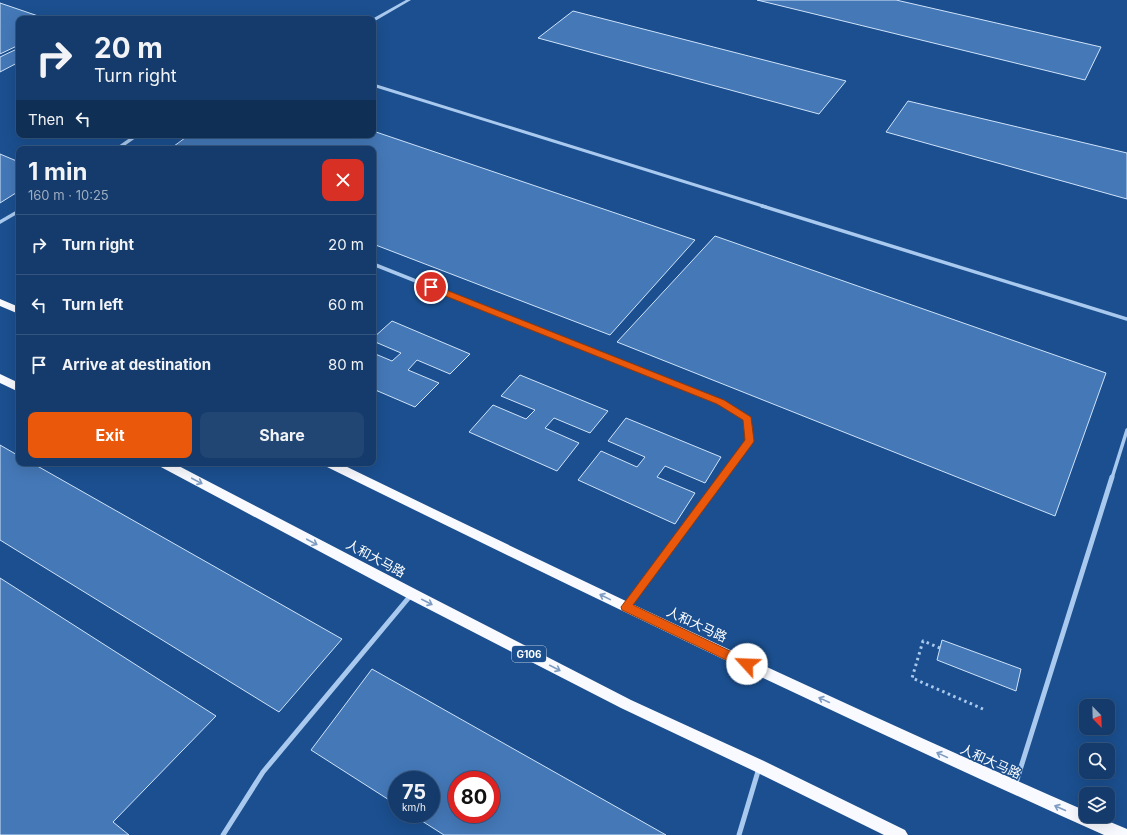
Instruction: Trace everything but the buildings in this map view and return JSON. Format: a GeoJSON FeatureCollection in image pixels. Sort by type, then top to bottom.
{"type":"FeatureCollection","features":[{"type":"Feature","properties":{"kind":"highway"},"geometry":{"type":"LineString","coordinates":[[0,302],[16,310]]}},
{"type":"Feature","properties":{"kind":"highway"},"geometry":{"type":"LineString","coordinates":[[0,378],[16,386]]}},
{"type":"Feature","properties":{"kind":"highway","name":"人和大马路"},"geometry":{"type":"LineString","coordinates":[[169,466],[412,594],[626,704],[759,766],[900,835]]}},
{"type":"Feature","properties":{"kind":"highway","name":"人和大马路"},"geometry":{"type":"LineString","coordinates":[[335,466],[626,607],[895,733],[1122,835]]}},
{"type":"Feature","properties":{"kind":"street"},"geometry":{"type":"LineString","coordinates":[[376,18],[410,0]]}},
{"type":"Feature","properties":{"kind":"street"},"geometry":{"type":"LineString","coordinates":[[376,85],[1127,319]]}},
{"type":"Feature","properties":{"kind":"street"},"geometry":{"type":"LineString","coordinates":[[122,146],[133,138]]}},
{"type":"Feature","properties":{"kind":"street"},"geometry":{"type":"LineString","coordinates":[[0,222],[16,213]]}},
{"type":"Feature","properties":{"kind":"street"},"geometry":{"type":"LineString","coordinates":[[376,265],[720,402],[747,419],[749,441],[626,607]]}},
{"type":"Feature","properties":{"kind":"street"},"geometry":{"type":"LineString","coordinates":[[1015,788],[1127,430]]}},
{"type":"Feature","properties":{"kind":"street"},"geometry":{"type":"LineString","coordinates":[[223,835],[263,772],[412,594]]}},
{"type":"Feature","properties":{"kind":"street"},"geometry":{"type":"LineString","coordinates":[[739,835],[759,766]]}},
{"type":"Feature","properties":{"kind":"path"},"geometry":{"type":"LineString","coordinates":[[940,648],[923,641],[912,678],[983,709]]}},
{"type":"Feature","properties":{"kind":"route"},"geometry":{"type":"LineString","coordinates":[[431,287],[720,402],[747,419],[749,441],[626,607],[747,664]]}}]}
